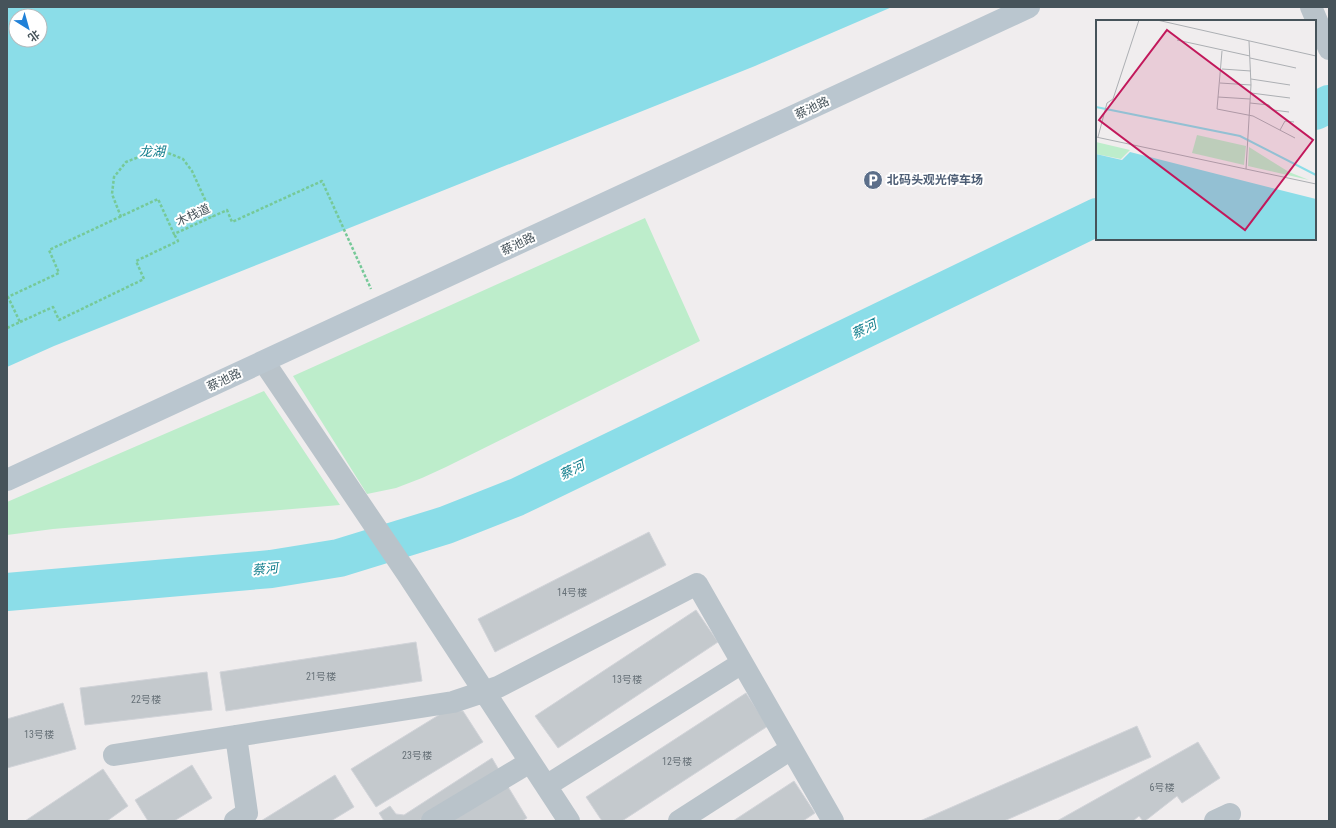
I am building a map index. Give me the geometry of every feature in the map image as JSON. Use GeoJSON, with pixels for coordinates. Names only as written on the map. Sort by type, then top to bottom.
{"type":"FeatureCollection","features":[{"type":"Feature","properties":{"kind":"street","name":"蔡池路"},"geometry":{"type":"LineString","coordinates":[[7,480],[1029,7]]}},
{"type":"Feature","properties":{"kind":"street"},"geometry":{"type":"LineString","coordinates":[[1311,7],[1329,49]]}},
{"type":"Feature","properties":{"kind":"street"},"geometry":{"type":"LineString","coordinates":[[264,362],[408,575],[569,821]]}},
{"type":"Feature","properties":{"kind":"street"},"geometry":{"type":"LineString","coordinates":[[114,754],[452,702],[498,688],[697,584],[833,821]]}},
{"type":"Feature","properties":{"kind":"street"},"geometry":{"type":"LineString","coordinates":[[546,786],[742,663]]}},
{"type":"Feature","properties":{"kind":"street"},"geometry":{"type":"LineString","coordinates":[[235,821],[247,813],[236,736]]}},
{"type":"Feature","properties":{"kind":"street"},"geometry":{"type":"LineString","coordinates":[[679,821],[791,749]]}},
{"type":"Feature","properties":{"kind":"street"},"geometry":{"type":"LineString","coordinates":[[432,821],[530,762]]}},
{"type":"Feature","properties":{"kind":"path"},"geometry":{"type":"LineString","coordinates":[[121,217],[112,194],[114,177],[126,162],[149,153],[168,153],[183,159],[192,171],[213,217]]}},
{"type":"Feature","properties":{"kind":"path","name":"木栈道"},"geometry":{"type":"LineString","coordinates":[[20,322],[8,297],[59,273],[49,250],[158,199],[174,234],[227,210],[232,222],[322,181],[380,308]]}},
{"type":"Feature","properties":{"kind":"path"},"geometry":{"type":"LineString","coordinates":[[7,328],[53,307],[59,320],[144,279],[136,262],[178,241],[174,234]]}},
{"type":"Feature","properties":{"kind":"green space"},"geometry":{"type":"Polygon","coordinates":[[[645,218],[700,341],[446,467],[396,488],[367,494],[293,376],[645,218]]]}},
{"type":"Feature","properties":{"kind":"green space"},"geometry":{"type":"Polygon","coordinates":[[[264,391],[340,505],[53,529],[7,535],[7,502],[264,391]]]}},
{"type":"Feature","properties":{"kind":"water","name":"龙湖"},"geometry":{"type":"Polygon","coordinates":[[[7,7],[892,7],[755,66],[54,346],[7,367],[7,7]]]}},
{"type":"Feature","properties":{"kind":"building"},"geometry":{"type":"Polygon","coordinates":[[[649,532],[666,565],[495,652],[478,619],[649,532]]]}},
{"type":"Feature","properties":{"kind":"building"},"geometry":{"type":"Polygon","coordinates":[[[696,610],[718,642],[558,748],[535,716],[696,610]]]}},
{"type":"Feature","properties":{"kind":"building"},"geometry":{"type":"Polygon","coordinates":[[[416,642],[422,681],[226,711],[220,672],[416,642]]]}},
{"type":"Feature","properties":{"kind":"building"},"geometry":{"type":"Polygon","coordinates":[[[207,672],[212,710],[85,725],[80,688],[207,672]]]}},
{"type":"Feature","properties":{"kind":"building"},"geometry":{"type":"Polygon","coordinates":[[[746,693],[768,726],[622,821],[602,821],[586,797],[746,693]]]}},
{"type":"Feature","properties":{"kind":"building"},"geometry":{"type":"Polygon","coordinates":[[[63,703],[76,749],[7,768],[7,719],[63,703]]]}},
{"type":"Feature","properties":{"kind":"building"},"geometry":{"type":"Polygon","coordinates":[[[447,710],[463,711],[483,742],[376,807],[351,769],[447,710]]]}},
{"type":"Feature","properties":{"kind":"building"},"geometry":{"type":"Polygon","coordinates":[[[1137,726],[1151,757],[1004,821],[920,821],[1137,726]]]}},
{"type":"Feature","properties":{"kind":"building"},"geometry":{"type":"Polygon","coordinates":[[[1198,742],[1220,778],[1182,803],[1177,796],[1145,821],[1143,821],[1139,816],[1133,821],[1057,821],[1198,742]]]}},
{"type":"Feature","properties":{"kind":"building"},"geometry":{"type":"Polygon","coordinates":[[[492,758],[499,770],[419,821],[384,821],[379,813],[390,806],[396,814],[404,815],[492,758]]]}},
{"type":"Feature","properties":{"kind":"building"},"geometry":{"type":"Polygon","coordinates":[[[192,765],[212,798],[174,821],[148,821],[135,800],[192,765]]]}},
{"type":"Feature","properties":{"kind":"building"},"geometry":{"type":"Polygon","coordinates":[[[103,769],[128,806],[107,821],[25,821],[103,769]]]}},
{"type":"Feature","properties":{"kind":"building"},"geometry":{"type":"Polygon","coordinates":[[[335,775],[354,807],[331,821],[261,821],[335,775]]]}},
{"type":"Feature","properties":{"kind":"building"},"geometry":{"type":"Polygon","coordinates":[[[794,781],[815,813],[803,821],[733,821],[794,781]]]}},
{"type":"Feature","properties":{"kind":"building"},"geometry":{"type":"Polygon","coordinates":[[[507,785],[527,818],[522,821],[448,821],[507,785]]]}},
{"type":"Feature","properties":{"kind":"waterway","name":"蔡河"},"geometry":{"type":"LineString","coordinates":[[1316,110],[1329,104]]}},
{"type":"Feature","properties":{"kind":"waterway","name":"蔡河"},"geometry":{"type":"LineString","coordinates":[[7,592],[271,569],[339,558],[446,525],[517,497],[1096,217]]}},
{"type":"Feature","properties":{"kind":"place","name":"北码头观光停车场"},"geometry":{"type":"Point","coordinates":[873,180]}}]}
